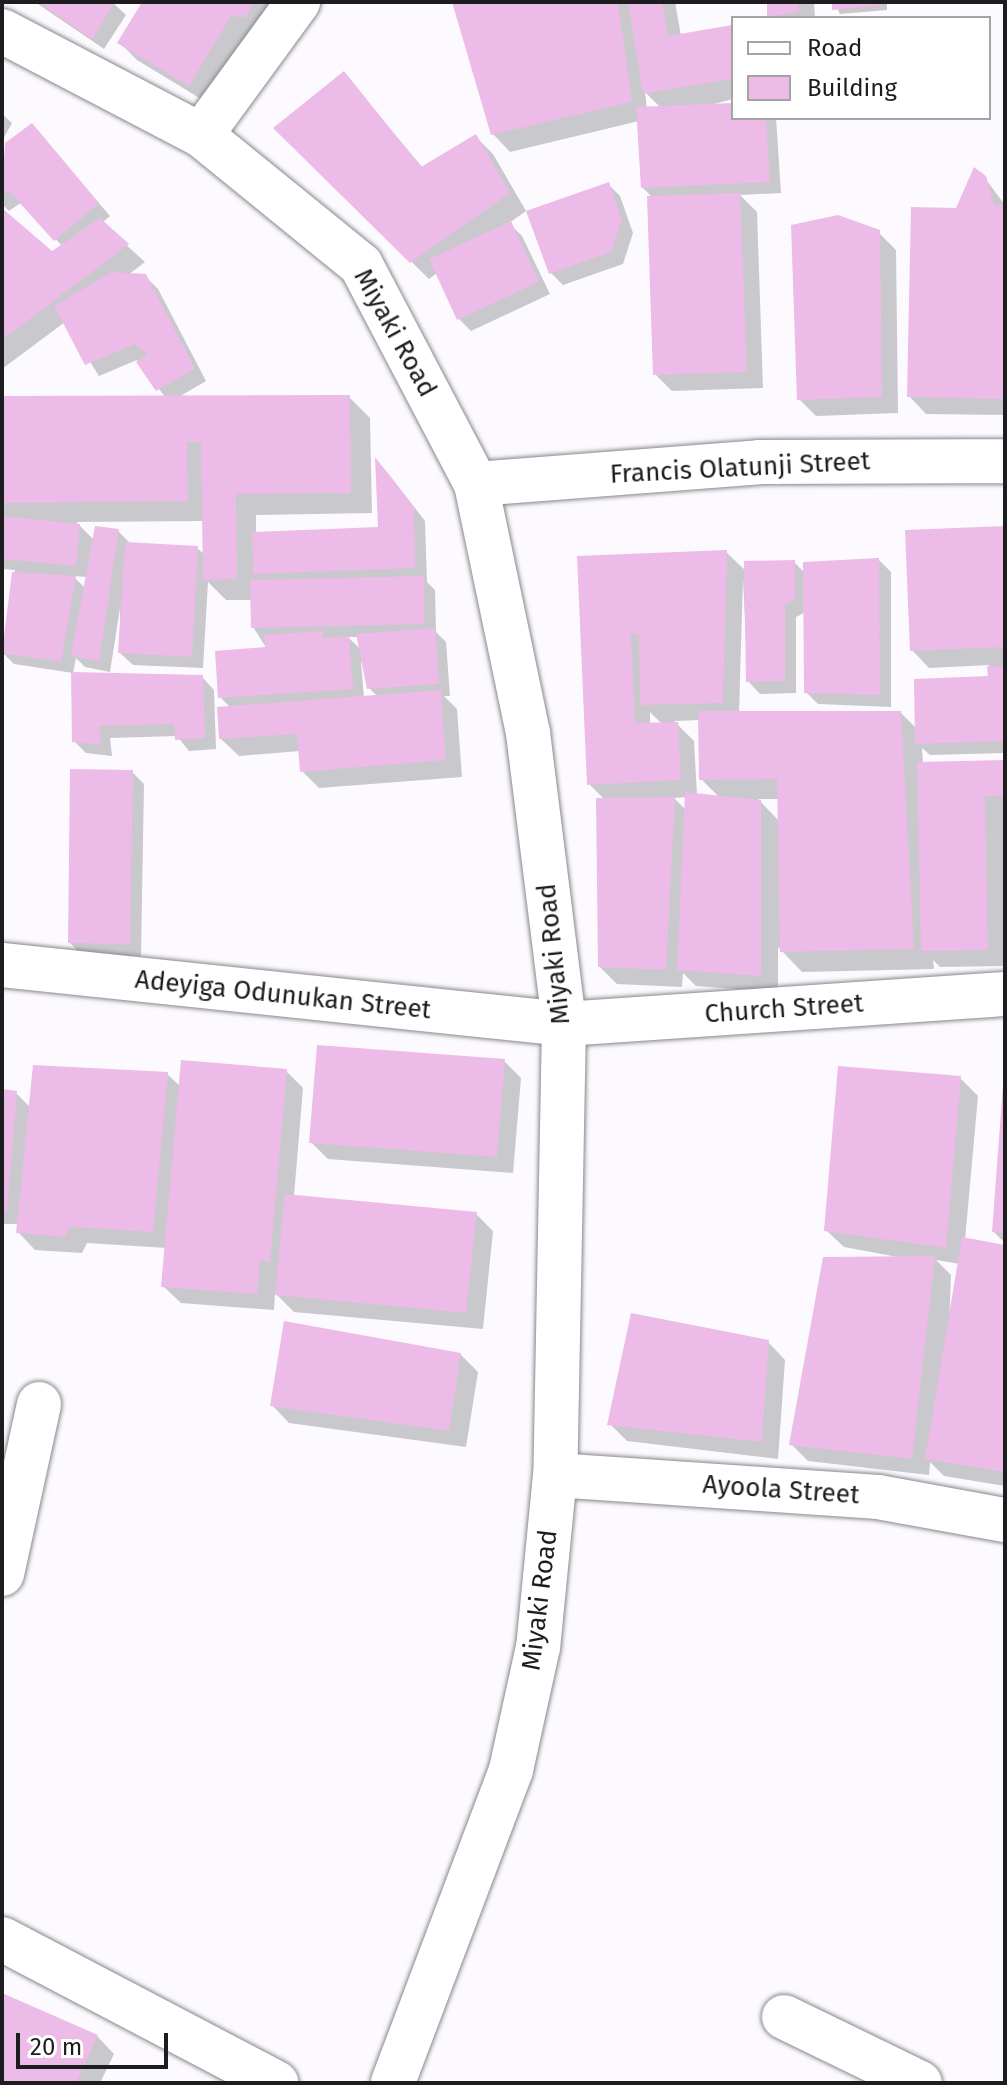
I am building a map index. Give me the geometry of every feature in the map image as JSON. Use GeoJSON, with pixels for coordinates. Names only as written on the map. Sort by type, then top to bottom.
{"type":"FeatureCollection","features":[{"type":"Feature","properties":{"kind":"street"},"geometry":{"type":"LineString","coordinates":[[201,135],[298,2]]}},
{"type":"Feature","properties":{"kind":"street","name":"Miyaki Road"},"geometry":{"type":"LineString","coordinates":[[2,31],[201,135],[361,265],[476,484],[528,733],[564,1024],[555,1475],[538,1647],[511,1770],[393,2083]]}},
{"type":"Feature","properties":{"kind":"street","name":"Francis Olatunji Street"},"geometry":{"type":"LineString","coordinates":[[476,484],[759,462],[1005,461]]}},
{"type":"Feature","properties":{"kind":"street","name":"Adeyiga Odunukan Street"},"geometry":{"type":"LineString","coordinates":[[2,965],[564,1024]]}},
{"type":"Feature","properties":{"kind":"street","name":"Church Street"},"geometry":{"type":"LineString","coordinates":[[564,1024],[1005,994]]}},
{"type":"Feature","properties":{"kind":"street"},"geometry":{"type":"LineString","coordinates":[[2,1574],[39,1404]]}},
{"type":"Feature","properties":{"kind":"street","name":"Ayoola Street"},"geometry":{"type":"LineString","coordinates":[[555,1475],[878,1497],[1005,1520]]}},
{"type":"Feature","properties":{"kind":"street"},"geometry":{"type":"LineString","coordinates":[[2,1939],[276,2083]]}},
{"type":"Feature","properties":{"kind":"street"},"geometry":{"type":"LineString","coordinates":[[784,2017],[920,2083]]}},
{"type":"Feature","properties":{"kind":"building"},"geometry":{"type":"Polygon","coordinates":[[[38,2],[115,2],[92,39],[38,2]]]}},
{"type":"Feature","properties":{"kind":"building"},"geometry":{"type":"Polygon","coordinates":[[[142,2],[254,2],[245,18],[231,16],[189,86],[117,43],[142,2]]]}},
{"type":"Feature","properties":{"kind":"building"},"geometry":{"type":"Polygon","coordinates":[[[452,2],[618,2],[632,102],[491,135],[452,2]]]}},
{"type":"Feature","properties":{"kind":"building"},"geometry":{"type":"Polygon","coordinates":[[[628,2],[662,2],[668,36],[731,25],[731,79],[643,94],[628,2]]]}},
{"type":"Feature","properties":{"kind":"building"},"geometry":{"type":"Polygon","coordinates":[[[767,2],[798,2],[799,12],[767,16],[767,2]]]}},
{"type":"Feature","properties":{"kind":"building"},"geometry":{"type":"Polygon","coordinates":[[[832,2],[882,2],[883,5],[832,10],[832,2]]]}},
{"type":"Feature","properties":{"kind":"building"},"geometry":{"type":"Polygon","coordinates":[[[344,71],[421,167],[476,134],[510,193],[410,263],[273,128],[344,71]]]}},
{"type":"Feature","properties":{"kind":"building"},"geometry":{"type":"Polygon","coordinates":[[[731,103],[731,120],[766,120],[770,182],[641,188],[636,107],[731,103]]]}},
{"type":"Feature","properties":{"kind":"building"},"geometry":{"type":"Polygon","coordinates":[[[32,123],[99,203],[54,241],[9,191],[2,196],[5,143],[32,123]]]}},
{"type":"Feature","properties":{"kind":"building"},"geometry":{"type":"Polygon","coordinates":[[[974,167],[986,176],[994,205],[1005,205],[1005,399],[907,397],[911,207],[956,208],[974,167]]]}},
{"type":"Feature","properties":{"kind":"building"},"geometry":{"type":"Polygon","coordinates":[[[609,182],[622,220],[611,252],[549,274],[526,211],[609,182]]]}},
{"type":"Feature","properties":{"kind":"building"},"geometry":{"type":"Polygon","coordinates":[[[740,193],[747,372],[653,375],[647,196],[740,193]]]}},
{"type":"Feature","properties":{"kind":"building"},"geometry":{"type":"Polygon","coordinates":[[[2,208],[52,251],[100,218],[129,244],[2,340],[2,208]]]}},
{"type":"Feature","properties":{"kind":"building"},"geometry":{"type":"Polygon","coordinates":[[[838,215],[880,230],[882,397],[797,400],[791,225],[838,215]]]}},
{"type":"Feature","properties":{"kind":"building"},"geometry":{"type":"Polygon","coordinates":[[[511,221],[539,282],[457,320],[429,259],[511,221]]]}},
{"type":"Feature","properties":{"kind":"building"},"geometry":{"type":"Polygon","coordinates":[[[112,272],[146,274],[195,369],[156,391],[136,362],[148,355],[135,344],[85,365],[54,306],[112,272]]]}},
{"type":"Feature","properties":{"kind":"building"},"geometry":{"type":"Polygon","coordinates":[[[350,395],[351,493],[236,494],[237,579],[203,580],[201,442],[187,442],[188,501],[2,503],[2,396],[350,395]]]}},
{"type":"Feature","properties":{"kind":"building"},"geometry":{"type":"Polygon","coordinates":[[[375,457],[414,507],[415,568],[253,574],[252,532],[378,527],[375,457]]]}},
{"type":"Feature","properties":{"kind":"building"},"geometry":{"type":"Polygon","coordinates":[[[2,516],[80,524],[76,566],[2,559],[2,516]]]}},
{"type":"Feature","properties":{"kind":"building"},"geometry":{"type":"Polygon","coordinates":[[[95,526],[119,529],[99,661],[71,656],[95,526]]]}},
{"type":"Feature","properties":{"kind":"building"},"geometry":{"type":"Polygon","coordinates":[[[1005,526],[1005,647],[910,651],[905,530],[1005,526]]]}},
{"type":"Feature","properties":{"kind":"building"},"geometry":{"type":"Polygon","coordinates":[[[125,542],[198,546],[192,657],[118,653],[125,542]]]}},
{"type":"Feature","properties":{"kind":"building"},"geometry":{"type":"Polygon","coordinates":[[[727,550],[723,703],[640,705],[639,635],[631,633],[635,723],[678,722],[681,780],[587,785],[577,556],[727,550]]]}},
{"type":"Feature","properties":{"kind":"building"},"geometry":{"type":"Polygon","coordinates":[[[879,558],[880,695],[804,693],[803,562],[879,558]]]}},
{"type":"Feature","properties":{"kind":"building"},"geometry":{"type":"Polygon","coordinates":[[[795,560],[795,599],[785,605],[785,681],[746,682],[744,561],[795,560]]]}},
{"type":"Feature","properties":{"kind":"building"},"geometry":{"type":"Polygon","coordinates":[[[12,572],[76,576],[61,662],[2,653],[12,572]]]}},
{"type":"Feature","properties":{"kind":"building"},"geometry":{"type":"Polygon","coordinates":[[[424,576],[424,624],[251,628],[250,580],[424,576]]]}},
{"type":"Feature","properties":{"kind":"building"},"geometry":{"type":"Polygon","coordinates":[[[435,628],[439,684],[367,689],[356,634],[435,628]]]}},
{"type":"Feature","properties":{"kind":"building"},"geometry":{"type":"Polygon","coordinates":[[[323,631],[323,638],[349,636],[353,689],[218,698],[215,651],[265,647],[264,635],[323,631]]]}},
{"type":"Feature","properties":{"kind":"building"},"geometry":{"type":"Polygon","coordinates":[[[987,666],[1005,666],[1005,741],[915,744],[914,679],[988,676],[987,666]]]}},
{"type":"Feature","properties":{"kind":"building"},"geometry":{"type":"Polygon","coordinates":[[[71,672],[203,675],[205,738],[175,740],[174,724],[99,726],[101,745],[72,742],[71,672]]]}},
{"type":"Feature","properties":{"kind":"building"},"geometry":{"type":"Polygon","coordinates":[[[441,690],[446,760],[300,772],[297,734],[219,739],[217,707],[441,690]]]}},
{"type":"Feature","properties":{"kind":"building"},"geometry":{"type":"Polygon","coordinates":[[[698,711],[901,711],[914,949],[780,952],[777,779],[699,780],[698,711]]]}},
{"type":"Feature","properties":{"kind":"building"},"geometry":{"type":"Polygon","coordinates":[[[1005,760],[1005,796],[985,796],[988,950],[921,951],[917,762],[1005,760]]]}},
{"type":"Feature","properties":{"kind":"building"},"geometry":{"type":"Polygon","coordinates":[[[70,769],[133,770],[130,944],[68,943],[70,769]]]}},
{"type":"Feature","properties":{"kind":"building"},"geometry":{"type":"Polygon","coordinates":[[[685,792],[761,800],[761,976],[677,970],[685,792]]]}},
{"type":"Feature","properties":{"kind":"building"},"geometry":{"type":"Polygon","coordinates":[[[675,797],[666,970],[598,967],[596,798],[675,797]]]}},
{"type":"Feature","properties":{"kind":"building"},"geometry":{"type":"Polygon","coordinates":[[[317,1045],[505,1059],[497,1157],[309,1143],[317,1045]]]}},
{"type":"Feature","properties":{"kind":"building"},"geometry":{"type":"Polygon","coordinates":[[[181,1060],[287,1069],[270,1262],[260,1260],[257,1294],[161,1287],[181,1060]]]}},
{"type":"Feature","properties":{"kind":"building"},"geometry":{"type":"Polygon","coordinates":[[[33,1065],[168,1072],[153,1232],[70,1227],[65,1237],[16,1233],[33,1065]]]}},
{"type":"Feature","properties":{"kind":"building"},"geometry":{"type":"Polygon","coordinates":[[[838,1066],[961,1076],[946,1248],[824,1231],[838,1066]]]}},
{"type":"Feature","properties":{"kind":"building"},"geometry":{"type":"Polygon","coordinates":[[[1005,1085],[1005,1233],[992,1232],[1005,1085]]]}},
{"type":"Feature","properties":{"kind":"building"},"geometry":{"type":"Polygon","coordinates":[[[2,1089],[17,1091],[7,1213],[2,1213],[2,1089]]]}},
{"type":"Feature","properties":{"kind":"building"},"geometry":{"type":"Polygon","coordinates":[[[285,1194],[477,1212],[466,1313],[275,1295],[285,1194]]]}},
{"type":"Feature","properties":{"kind":"building"},"geometry":{"type":"Polygon","coordinates":[[[962,1237],[1005,1245],[1005,1472],[925,1459],[962,1237]]]}},
{"type":"Feature","properties":{"kind":"building"},"geometry":{"type":"Polygon","coordinates":[[[935,1256],[912,1459],[789,1445],[823,1257],[935,1256]]]}},
{"type":"Feature","properties":{"kind":"building"},"geometry":{"type":"Polygon","coordinates":[[[631,1313],[769,1340],[762,1442],[607,1425],[631,1313]]]}},
{"type":"Feature","properties":{"kind":"building"},"geometry":{"type":"Polygon","coordinates":[[[284,1321],[461,1353],[449,1431],[270,1406],[284,1321]]]}},
{"type":"Feature","properties":{"kind":"building"},"geometry":{"type":"Polygon","coordinates":[[[2,1993],[98,2035],[76,2083],[2,2083],[2,1993]]]}}]}
